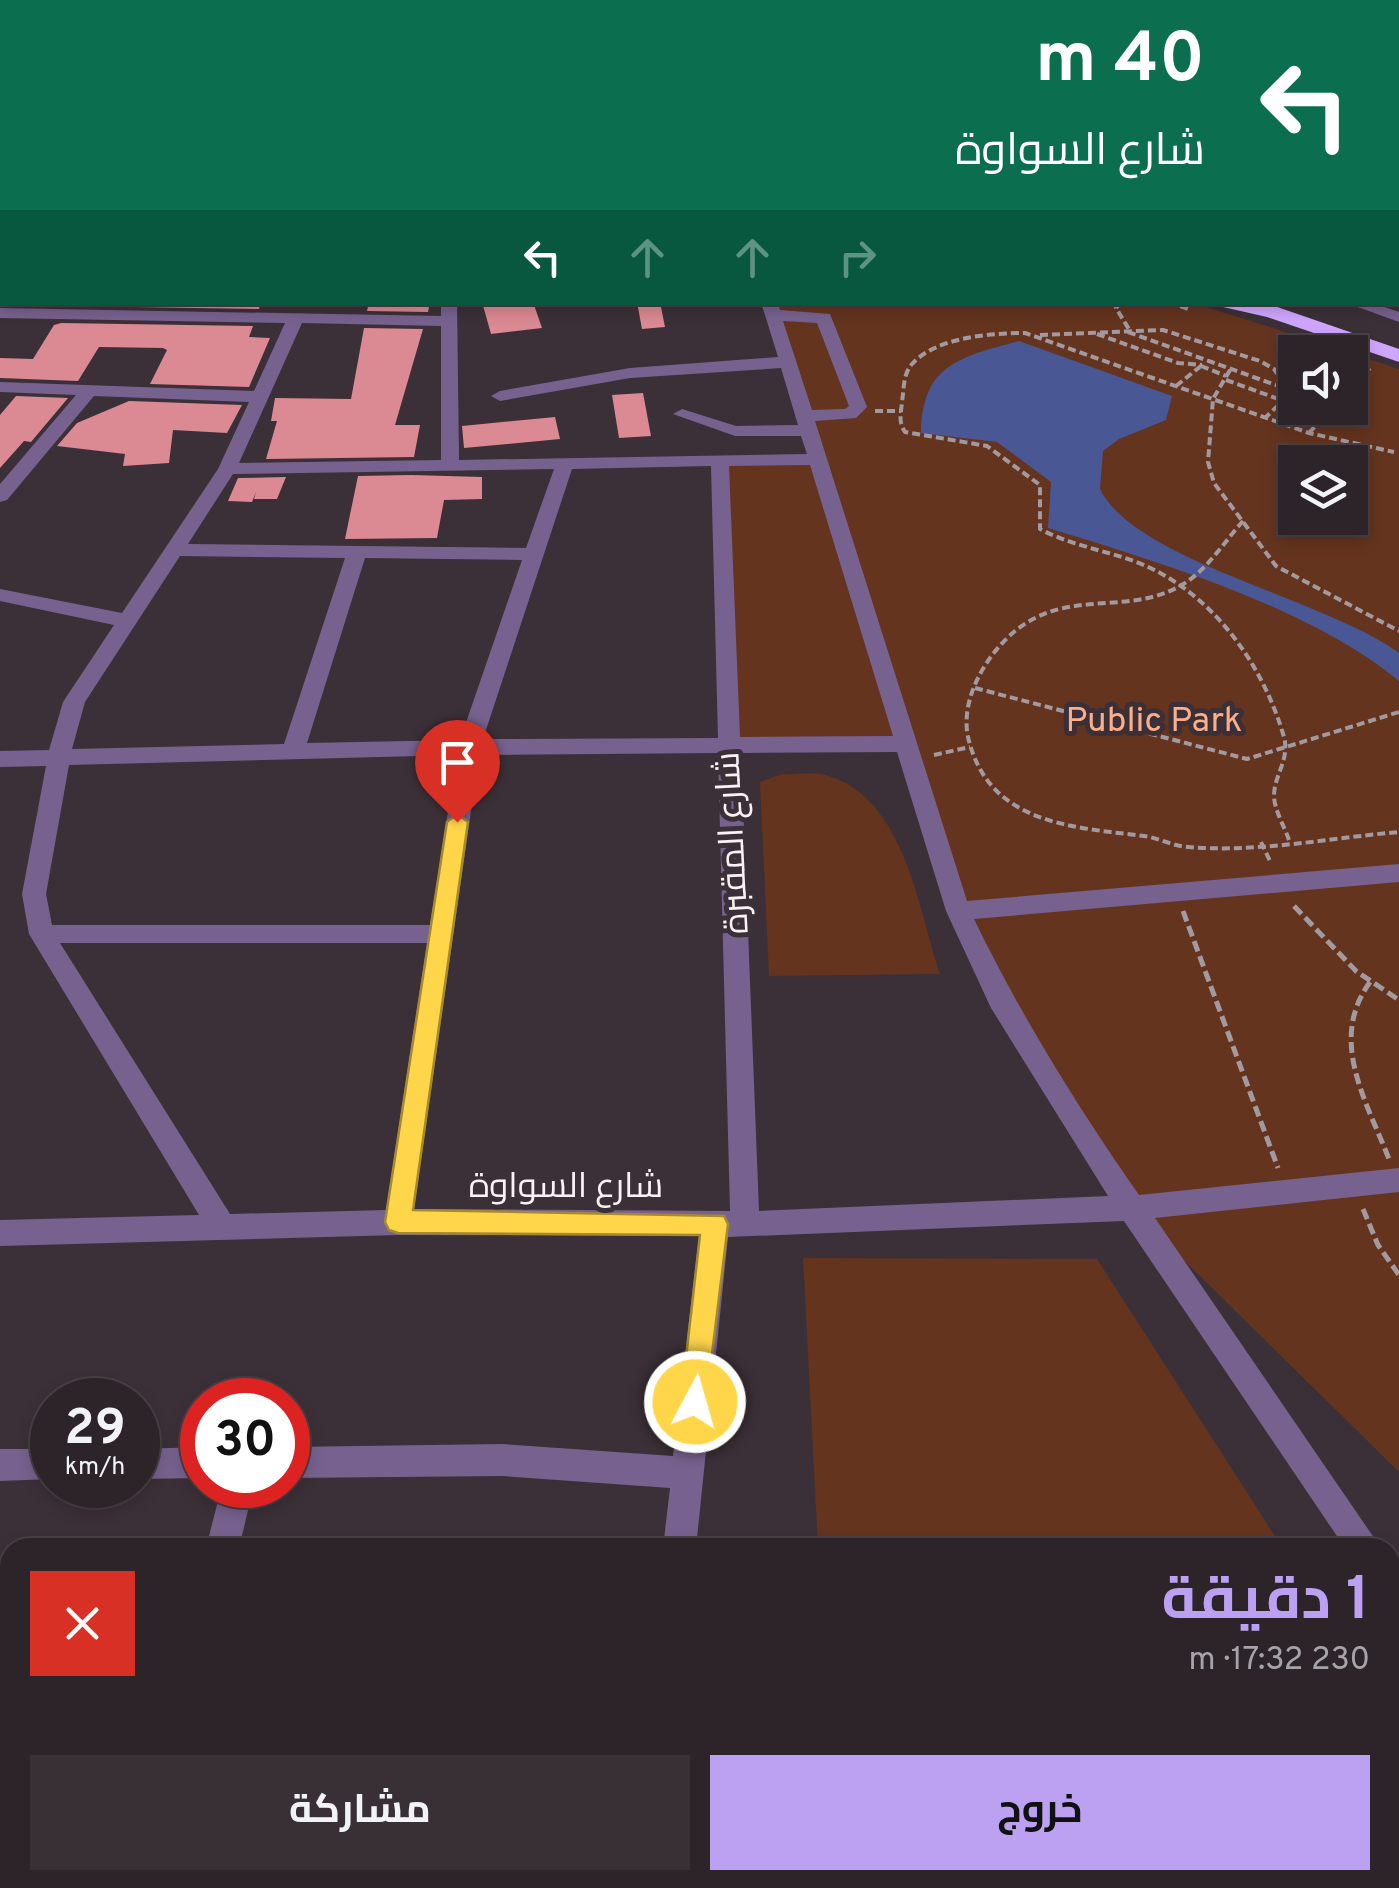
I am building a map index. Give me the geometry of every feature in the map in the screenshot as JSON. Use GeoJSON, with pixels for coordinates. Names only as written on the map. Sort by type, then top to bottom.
{"type":"FeatureCollection","features":[{"type":"Feature","properties":{"kind":"highway"},"geometry":{"type":"LineString","coordinates":[[1243,305],[1286,309],[1399,356]]}},
{"type":"Feature","properties":{"kind":"highway"},"geometry":{"type":"LineString","coordinates":[[1261,305],[1399,337]]}},
{"type":"Feature","properties":{"kind":"street"},"geometry":{"type":"LineString","coordinates":[[1361,305],[1399,317]]}},
{"type":"Feature","properties":{"kind":"street"},"geometry":{"type":"LineString","coordinates":[[682,414],[736,431],[807,423],[850,414],[858,407],[824,318],[771,309],[788,362],[807,423],[818,459],[906,752],[958,911],[1004,1008],[1076,1128],[1358,1538]]}},
{"type":"Feature","properties":{"kind":"street"},"geometry":{"type":"LineString","coordinates":[[0,313],[296,318],[448,312],[450,465]]}},
{"type":"Feature","properties":{"kind":"street"},"geometry":{"type":"LineString","coordinates":[[222,1226],[41,934],[34,894],[59,757],[74,702],[227,469],[296,318]]}},
{"type":"Feature","properties":{"kind":"street"},"geometry":{"type":"LineString","coordinates":[[500,396],[630,373],[788,362]]}},
{"type":"Feature","properties":{"kind":"street"},"geometry":{"type":"LineString","coordinates":[[0,387],[262,397]]}},
{"type":"Feature","properties":{"kind":"street"},"geometry":{"type":"LineString","coordinates":[[0,496],[90,391]]}},
{"type":"Feature","properties":{"kind":"street"},"geometry":{"type":"LineString","coordinates":[[227,469],[818,459]]}},
{"type":"Feature","properties":{"kind":"street","name":"شارع المقبرة"},"geometry":{"type":"LineString","coordinates":[[680,1538],[730,1224],[727,748],[720,460]]}},
{"type":"Feature","properties":{"kind":"street"},"geometry":{"type":"LineString","coordinates":[[398,1222],[469,747],[565,463]]}},
{"type":"Feature","properties":{"kind":"street"},"geometry":{"type":"LineString","coordinates":[[177,550],[534,554]]}},
{"type":"Feature","properties":{"kind":"street"},"geometry":{"type":"LineString","coordinates":[[294,752],[357,552]]}},
{"type":"Feature","properties":{"kind":"street"},"geometry":{"type":"LineString","coordinates":[[0,595],[129,621]]}},
{"type":"Feature","properties":{"kind":"street"},"geometry":{"type":"LineString","coordinates":[[0,759],[469,747],[906,752]]}},
{"type":"Feature","properties":{"kind":"street"},"geometry":{"type":"LineString","coordinates":[[958,911],[1399,873]]}},
{"type":"Feature","properties":{"kind":"street"},"geometry":{"type":"LineString","coordinates":[[41,934],[440,934]]}},
{"type":"Feature","properties":{"kind":"street","name":"شارع السواوة"},"geometry":{"type":"LineString","coordinates":[[0,1234],[398,1222],[730,1224],[1132,1208],[1398,1180]]}},
{"type":"Feature","properties":{"kind":"street"},"geometry":{"type":"LineString","coordinates":[[310,1462],[502,1460],[688,1473]]}},
{"type":"Feature","properties":{"kind":"street"},"geometry":{"type":"LineString","coordinates":[[0,1465],[30,1464]]}},
{"type":"Feature","properties":{"kind":"street"},"geometry":{"type":"LineString","coordinates":[[225,1538],[232,1508]]}},
{"type":"Feature","properties":{"kind":"path"},"geometry":{"type":"LineString","coordinates":[[1118,305],[1128,331],[1217,361],[1228,375],[1278,398]]}},
{"type":"Feature","properties":{"kind":"path"},"geometry":{"type":"LineString","coordinates":[[1278,373],[1172,331],[990,334],[921,356],[905,377],[902,429],[916,437],[996,450],[1040,485],[1038,523],[1044,532],[1185,582],[1209,605],[1235,635],[1287,750],[1274,796],[1288,840]]}},
{"type":"Feature","properties":{"kind":"path"},"geometry":{"type":"LineString","coordinates":[[1094,333],[1178,364],[1202,366],[1278,387]]}},
{"type":"Feature","properties":{"kind":"path"},"geometry":{"type":"LineString","coordinates":[[1036,336],[1309,432],[1394,452]]}},
{"type":"Feature","properties":{"kind":"path"},"geometry":{"type":"LineString","coordinates":[[1217,361],[1230,351]]}},
{"type":"Feature","properties":{"kind":"path"},"geometry":{"type":"LineString","coordinates":[[1176,386],[1210,359]]}},
{"type":"Feature","properties":{"kind":"path"},"geometry":{"type":"LineString","coordinates":[[1228,375],[1213,399],[1209,470],[1243,521],[1276,566],[1399,631]]}},
{"type":"Feature","properties":{"kind":"path"},"geometry":{"type":"LineString","coordinates":[[1266,417],[1278,406]]}},
{"type":"Feature","properties":{"kind":"path"},"geometry":{"type":"LineString","coordinates":[[1309,432],[1316,425]]}},
{"type":"Feature","properties":{"kind":"path"},"geometry":{"type":"LineString","coordinates":[[1243,521],[1185,582],[1156,596],[1086,599],[1042,614],[999,645],[975,688],[968,713],[970,747],[1000,795],[1044,824],[1099,836],[1151,837],[1182,846],[1399,832]]}},
{"type":"Feature","properties":{"kind":"path"},"geometry":{"type":"LineString","coordinates":[[975,688],[1235,758],[1257,758],[1287,750],[1353,724],[1399,712]]}},
{"type":"Feature","properties":{"kind":"path"},"geometry":{"type":"LineString","coordinates":[[906,752],[970,747]]}},
{"type":"Feature","properties":{"kind":"path"},"geometry":{"type":"LineString","coordinates":[[1261,842],[1314,931],[1370,982],[1399,1000]]}},
{"type":"Feature","properties":{"kind":"path"},"geometry":{"type":"LineString","coordinates":[[1176,893],[1286,1190]]}},
{"type":"Feature","properties":{"kind":"path"},"geometry":{"type":"LineString","coordinates":[[1370,982],[1350,1008],[1346,1033],[1398,1180]]}},
{"type":"Feature","properties":{"kind":"path"},"geometry":{"type":"LineString","coordinates":[[1351,1184],[1378,1245],[1399,1275]]}},
{"type":"Feature","properties":{"kind":"green space","name":"Public Park"},"geometry":{"type":"Polygon","coordinates":[[[770,305],[1199,305],[1295,335],[1278,335],[1278,425],[1368,425],[1368,359],[1399,369],[1399,1472],[1131,1208],[1004,1008],[903,744],[727,748],[720,460],[818,459],[770,305]]]}},
{"type":"Feature","properties":{"kind":"green space"},"geometry":{"type":"Polygon","coordinates":[[[782,774],[829,776],[855,789],[875,808],[905,859],[940,974],[769,976],[760,782],[782,774]]]}},
{"type":"Feature","properties":{"kind":"green space"},"geometry":{"type":"Polygon","coordinates":[[[803,1258],[1097,1259],[1276,1538],[818,1538],[803,1258]]]}},
{"type":"Feature","properties":{"kind":"water"},"geometry":{"type":"Polygon","coordinates":[[[1019,341],[1172,396],[1166,420],[1119,439],[1103,451],[1100,489],[1120,515],[1191,558],[1367,633],[1399,653],[1399,681],[1363,655],[1278,609],[1184,572],[1048,528],[1051,482],[997,442],[921,433],[923,410],[937,378],[963,359],[1019,341]]]}},
{"type":"Feature","properties":{"kind":"building"},"geometry":{"type":"Polygon","coordinates":[[[74,305],[260,305],[259,309],[74,305]]]}},
{"type":"Feature","properties":{"kind":"building"},"geometry":{"type":"Polygon","coordinates":[[[368,305],[429,305],[428,312],[367,311],[368,305]]]}},
{"type":"Feature","properties":{"kind":"building"},"geometry":{"type":"Polygon","coordinates":[[[483,305],[534,305],[542,328],[491,334],[483,305]]]}},
{"type":"Feature","properties":{"kind":"building"},"geometry":{"type":"Polygon","coordinates":[[[638,305],[661,305],[665,327],[642,329],[638,305]]]}},
{"type":"Feature","properties":{"kind":"building"},"geometry":{"type":"Polygon","coordinates":[[[54,325],[253,326],[249,337],[270,338],[249,387],[150,384],[167,350],[163,348],[99,347],[78,381],[0,378],[0,358],[33,359],[54,325]]]}},
{"type":"Feature","properties":{"kind":"building"},"geometry":{"type":"Polygon","coordinates":[[[364,328],[423,329],[395,425],[420,425],[414,457],[266,459],[277,421],[271,421],[275,398],[351,399],[364,328]]]}},
{"type":"Feature","properties":{"kind":"building"},"geometry":{"type":"Polygon","coordinates":[[[643,393],[651,436],[619,438],[612,395],[643,393]]]}},
{"type":"Feature","properties":{"kind":"building"},"geometry":{"type":"Polygon","coordinates":[[[16,396],[68,398],[31,442],[24,441],[0,468],[0,415],[16,396]]]}},
{"type":"Feature","properties":{"kind":"building"},"geometry":{"type":"Polygon","coordinates":[[[129,401],[242,405],[227,433],[173,430],[169,463],[123,466],[125,454],[57,446],[77,423],[129,401]]]}},
{"type":"Feature","properties":{"kind":"building"},"geometry":{"type":"Polygon","coordinates":[[[555,417],[560,439],[464,448],[462,426],[555,417]]]}},
{"type":"Feature","properties":{"kind":"building"},"geometry":{"type":"Polygon","coordinates":[[[358,476],[482,477],[482,499],[444,500],[437,538],[345,539],[358,476]]]}},
{"type":"Feature","properties":{"kind":"building"},"geometry":{"type":"Polygon","coordinates":[[[286,477],[277,499],[254,499],[256,492],[252,502],[228,501],[238,478],[286,477]]]}},
{"type":"Feature","properties":{"kind":"route"},"geometry":{"type":"LineString","coordinates":[[457,822],[398,1222],[715,1224],[695,1402]]}}]}
